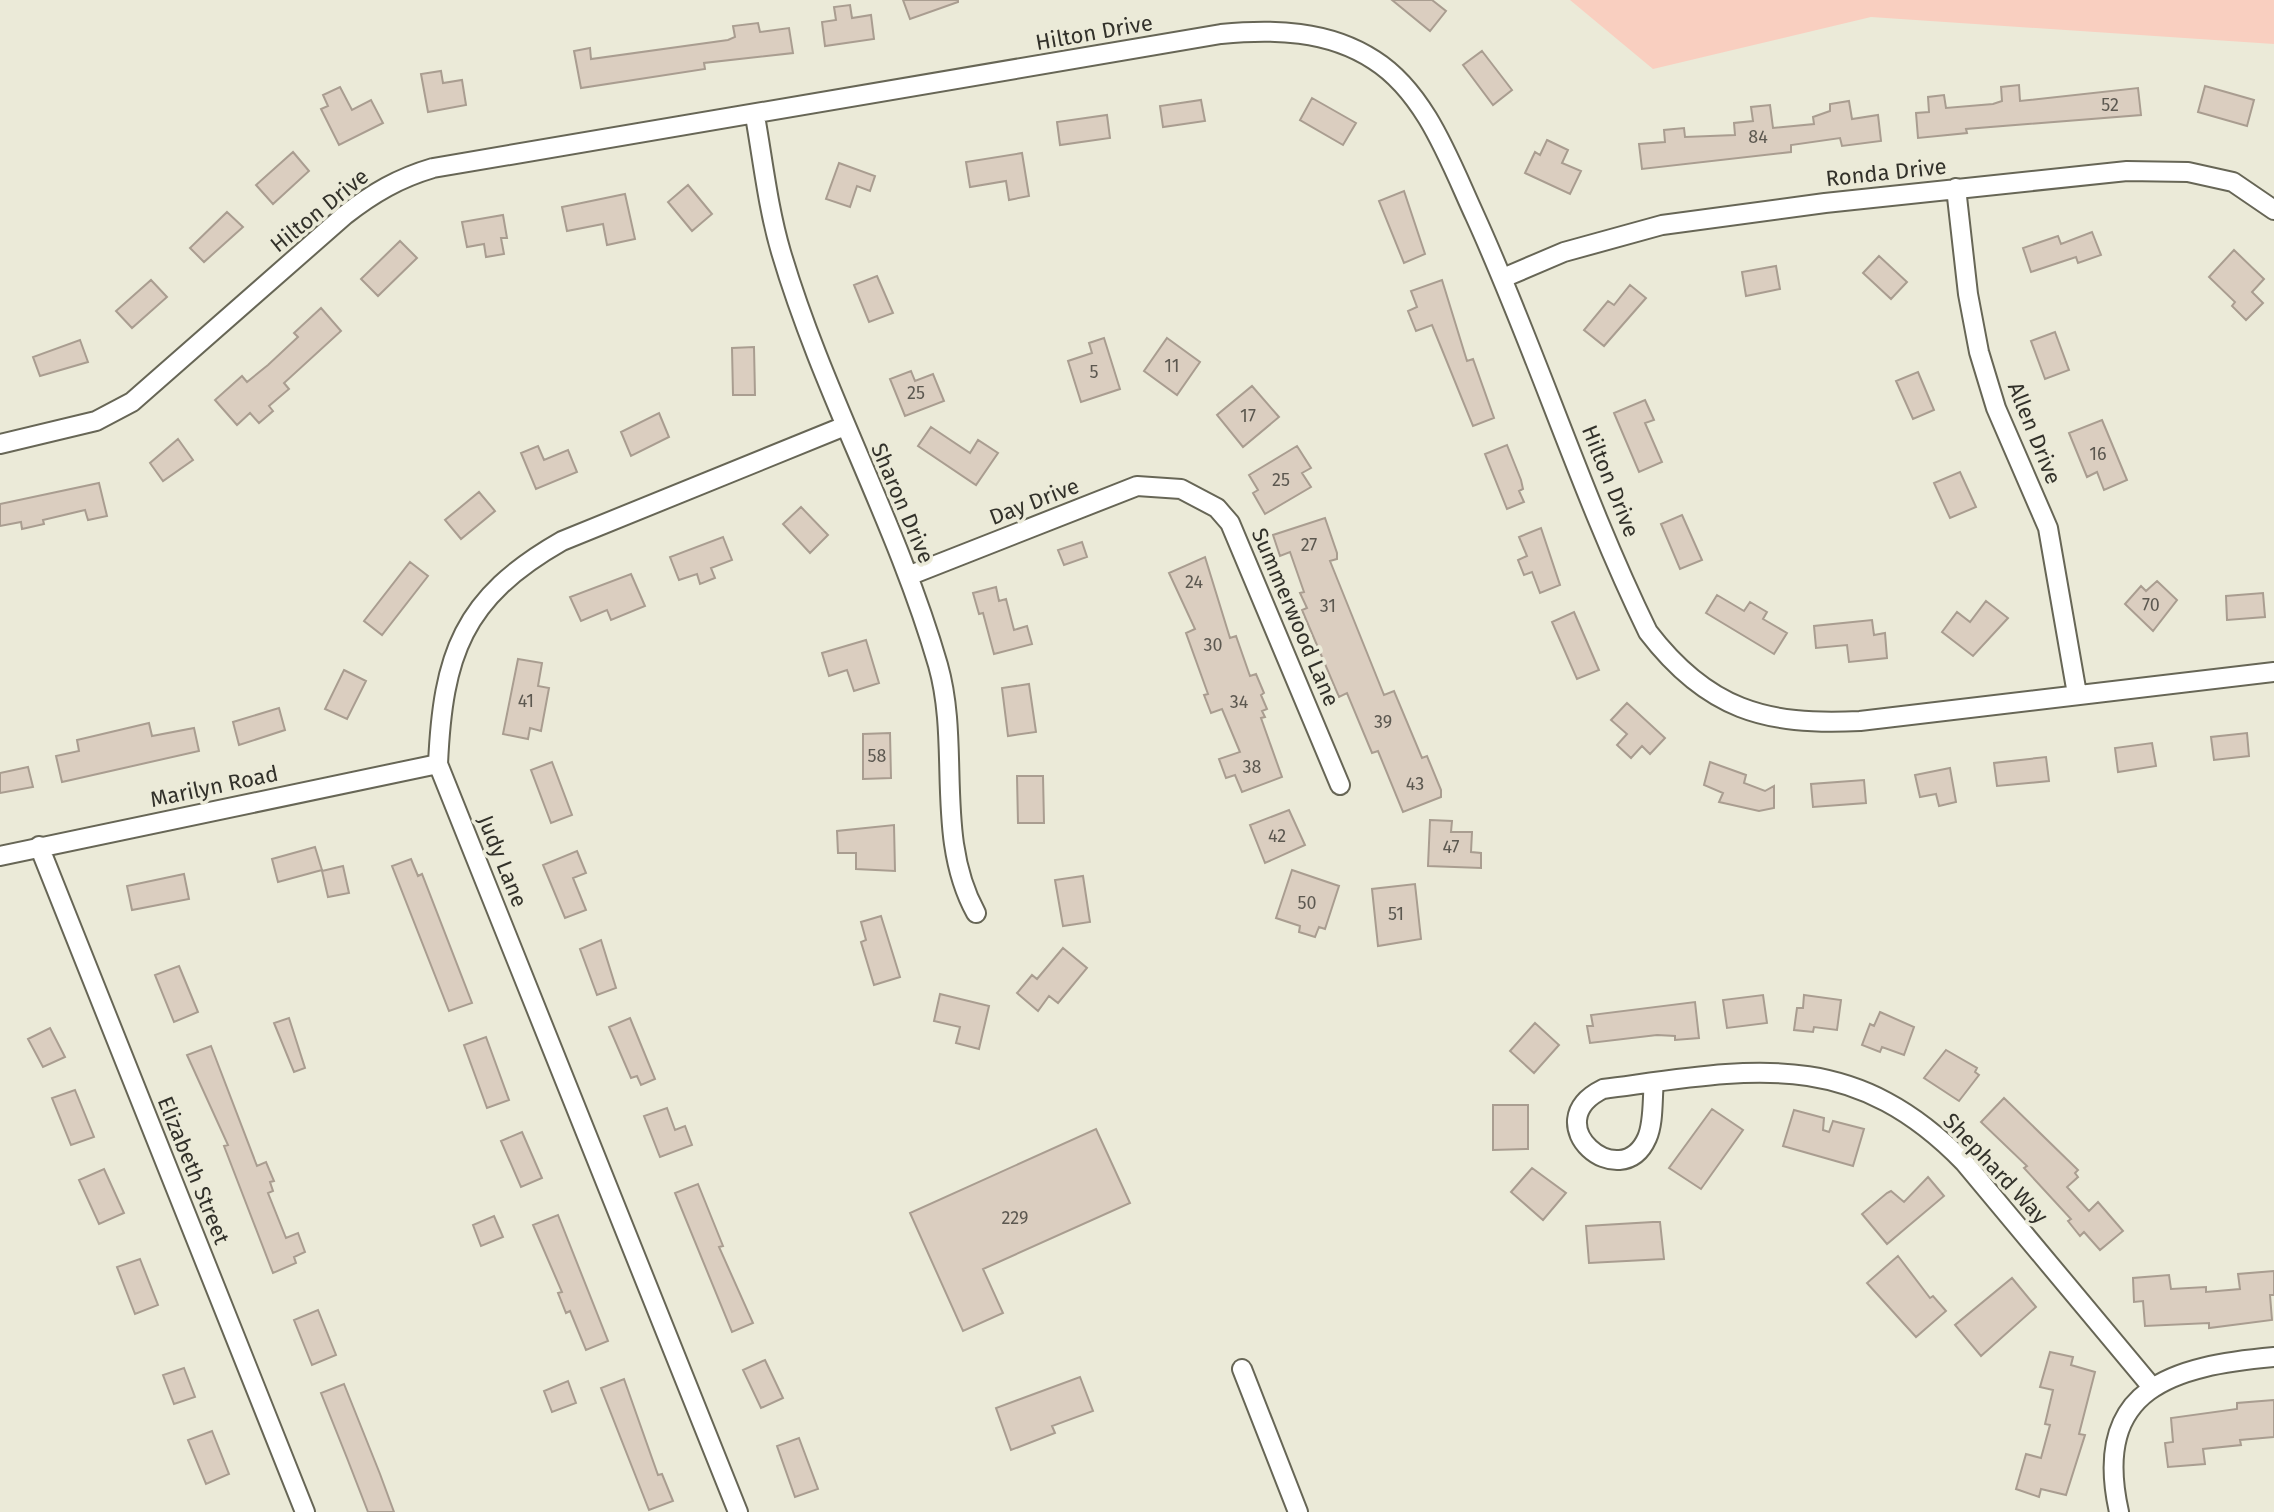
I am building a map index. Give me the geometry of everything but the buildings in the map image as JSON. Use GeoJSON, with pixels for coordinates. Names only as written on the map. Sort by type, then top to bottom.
{"type":"FeatureCollection","features":[{"type":"Feature","properties":{"kind":"street","name":"Hilton Drive"},"geometry":{"type":"LineString","coordinates":[[0,444],[96,421],[132,402],[345,215],[373,193],[402,177],[448,165],[755,116],[1221,34],[1262,30],[1325,39],[1375,60],[1400,81],[1424,113],[1503,278],[1648,632],[1683,674],[1710,693],[1744,711],[1810,724],[1860,721],[2274,672]]}},
{"type":"Feature","properties":{"kind":"street","name":"Sharon Drive"},"geometry":{"type":"LineString","coordinates":[[755,116],[780,250],[845,426],[908,576],[939,666],[945,701],[955,860],[963,891],[976,913]]}},
{"type":"Feature","properties":{"kind":"street","name":"Ronda Drive"},"geometry":{"type":"LineString","coordinates":[[1503,278],[1564,252],[1662,225],[1956,188],[2127,171],[2188,172],[2233,182],[2274,210]]}},
{"type":"Feature","properties":{"kind":"street","name":"Allen Drive"},"geometry":{"type":"LineString","coordinates":[[1956,188],[1968,294],[1979,352],[1996,408],[2048,528],[2077,694]]}},
{"type":"Feature","properties":{"kind":"street","name":"Judy Lane"},"geometry":{"type":"LineString","coordinates":[[738,1512],[438,764],[446,677],[457,642],[505,579],[528,560],[562,541],[845,426]]}},
{"type":"Feature","properties":{"kind":"street","name":"Day Drive"},"geometry":{"type":"LineString","coordinates":[[908,576],[1137,486],[1163,485],[1181,489]]}},
{"type":"Feature","properties":{"kind":"street","name":"Summerwood Lane"},"geometry":{"type":"LineString","coordinates":[[1181,489],[1217,508],[1230,523],[1340,785]]}},
{"type":"Feature","properties":{"kind":"street","name":"Marilyn Road"},"geometry":{"type":"LineString","coordinates":[[0,856],[438,764]]}},
{"type":"Feature","properties":{"kind":"street","name":"Elizabeth Street"},"geometry":{"type":"LineString","coordinates":[[39,846],[305,1512]]}},
{"type":"Feature","properties":{"kind":"street","name":"Shephard Way"},"geometry":{"type":"LineString","coordinates":[[1654,1082],[1650,1128],[1639,1150],[1618,1160],[1606,1159],[1585,1147],[1579,1136],[1579,1113],[1592,1094],[1603,1089],[1654,1082],[1728,1073],[1796,1072],[1855,1087],[1896,1106],[1936,1134],[1964,1162],[2151,1386]]}},
{"type":"Feature","properties":{"kind":"street"},"geometry":{"type":"LineString","coordinates":[[2119,1512],[2114,1480],[2118,1443],[2133,1408],[2151,1386],[2204,1365],[2274,1357]]}},
{"type":"Feature","properties":{"kind":"street"},"geometry":{"type":"LineString","coordinates":[[1242,1369],[1298,1512]]}},
{"type":"Feature","properties":{"kind":"shaded area"},"geometry":{"type":"Polygon","coordinates":[[[1570,0],[2274,0],[2274,44],[1871,17],[1653,69],[1570,0]]]}}]}
